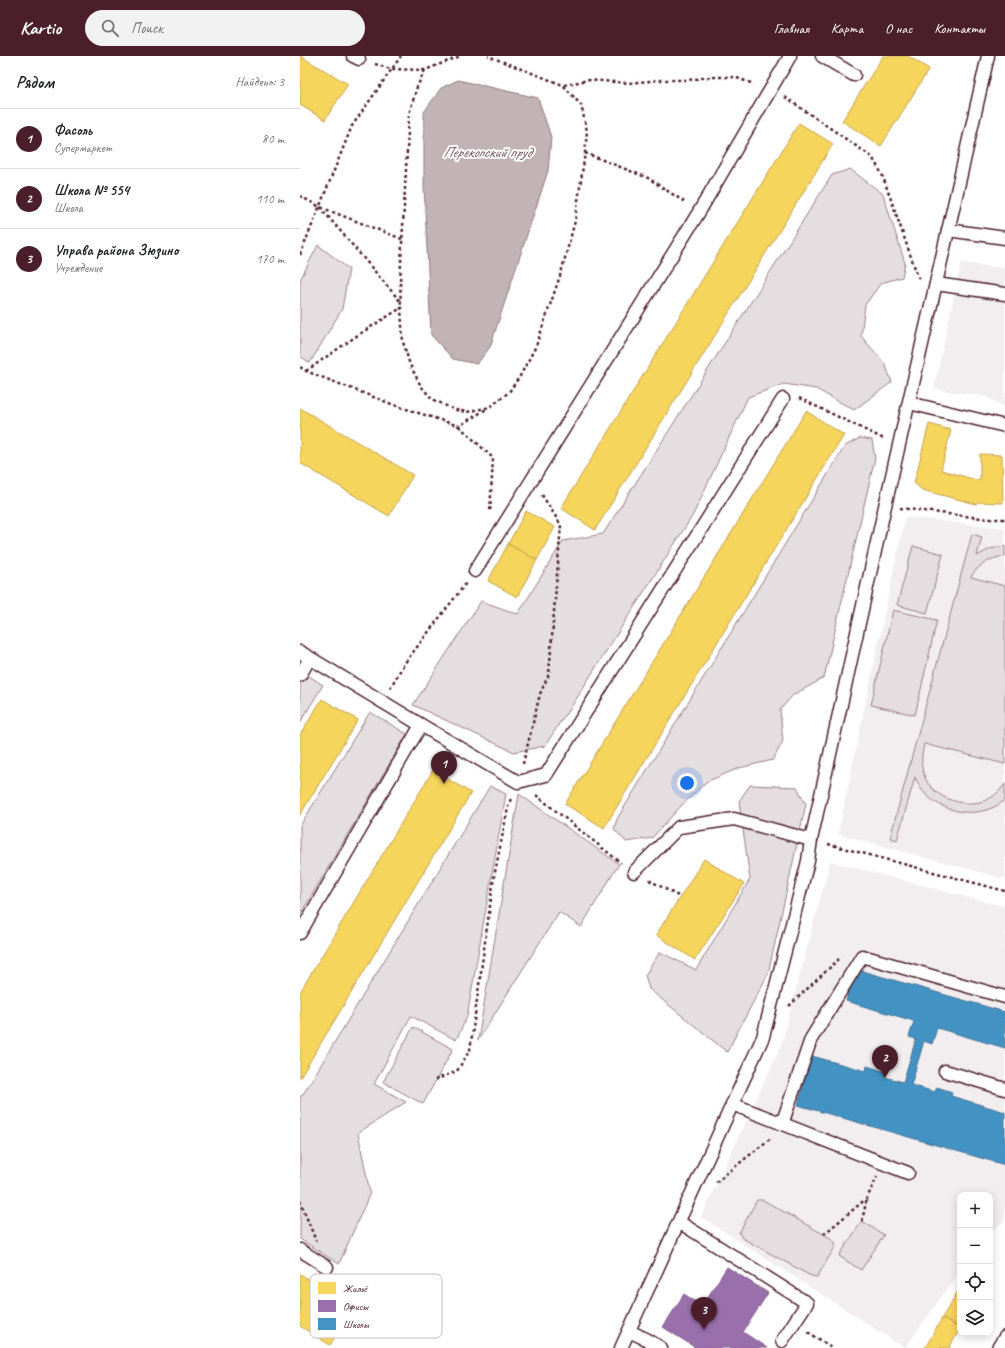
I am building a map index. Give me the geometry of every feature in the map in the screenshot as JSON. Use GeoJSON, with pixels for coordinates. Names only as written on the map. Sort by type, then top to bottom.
{"type":"FeatureCollection","features":[{"type":"Feature","properties":{"kind":"lane"},"geometry":{"type":"LineString","coordinates":[[476,571],[699,212],[790,56]]}},
{"type":"Feature","properties":{"kind":"lane"},"geometry":{"type":"LineString","coordinates":[[822,56],[854,75]]}},
{"type":"Feature","properties":{"kind":"lane"},"geometry":{"type":"LineString","coordinates":[[622,1348],[763,1037],[808,861],[811,840],[898,446],[988,56]]}},
{"type":"Feature","properties":{"kind":"lane"},"geometry":{"type":"LineString","coordinates":[[948,230],[1005,238]]}},
{"type":"Feature","properties":{"kind":"lane"},"geometry":{"type":"LineString","coordinates":[[936,284],[1005,294]]}},
{"type":"Feature","properties":{"kind":"lane"},"geometry":{"type":"LineString","coordinates":[[300,675],[305,655],[518,782],[546,775],[783,399]]}},
{"type":"Feature","properties":{"kind":"lane"},"geometry":{"type":"LineString","coordinates":[[909,403],[1005,426]]}},
{"type":"Feature","properties":{"kind":"lane"},"geometry":{"type":"LineString","coordinates":[[300,933],[421,725]]}},
{"type":"Feature","properties":{"kind":"lane"},"geometry":{"type":"LineString","coordinates":[[634,872],[679,827],[734,819],[811,840]]}},
{"type":"Feature","properties":{"kind":"lane"},"geometry":{"type":"LineString","coordinates":[[782,1124],[811,1039],[862,956],[1005,997]]}},
{"type":"Feature","properties":{"kind":"lane"},"geometry":{"type":"LineString","coordinates":[[945,1071],[1005,1089]]}},
{"type":"Feature","properties":{"kind":"lane"},"geometry":{"type":"LineString","coordinates":[[732,1104],[908,1173]]}},
{"type":"Feature","properties":{"kind":"lane"},"geometry":{"type":"LineString","coordinates":[[679,1222],[807,1303],[782,1341]]}},
{"type":"Feature","properties":{"kind":"lane"},"geometry":{"type":"LineString","coordinates":[[300,1250],[327,1267]]}},
{"type":"Feature","properties":{"kind":"lane"},"geometry":{"type":"LineString","coordinates":[[630,1330],[660,1348]]}},
{"type":"Feature","properties":{"kind":"lane"},"geometry":{"type":"LineString","coordinates":[[998,1348],[1005,1337]]}},
{"type":"Feature","properties":{"kind":"path"},"geometry":{"type":"LineString","coordinates":[[300,255],[352,126],[402,56]]}},
{"type":"Feature","properties":{"kind":"path"},"geometry":{"type":"LineString","coordinates":[[356,58],[392,69],[425,70],[461,56]]}},
{"type":"Feature","properties":{"kind":"path"},"geometry":{"type":"LineString","coordinates":[[459,426],[490,407],[509,392],[520,376],[536,346],[561,273],[575,221],[587,131],[581,105],[563,85],[488,56]]}},
{"type":"Feature","properties":{"kind":"path"},"geometry":{"type":"LineString","coordinates":[[425,70],[417,87],[409,114],[400,301],[403,342],[410,365],[420,386],[432,400],[455,410],[467,412],[490,407]]}},
{"type":"Feature","properties":{"kind":"path"},"geometry":{"type":"LineString","coordinates":[[563,85],[588,80],[628,83],[663,80],[688,80],[710,77],[734,77],[780,94],[872,157],[882,174],[918,278],[936,284]]}},
{"type":"Feature","properties":{"kind":"path"},"geometry":{"type":"LineString","coordinates":[[585,153],[648,178],[699,212]]}},
{"type":"Feature","properties":{"kind":"path"},"geometry":{"type":"LineString","coordinates":[[300,196],[320,207],[402,239]]}},
{"type":"Feature","properties":{"kind":"path"},"geometry":{"type":"LineString","coordinates":[[320,207],[400,301]]}},
{"type":"Feature","properties":{"kind":"path"},"geometry":{"type":"LineString","coordinates":[[306,371],[358,335],[401,308]]}},
{"type":"Feature","properties":{"kind":"path"},"geometry":{"type":"LineString","coordinates":[[300,367],[306,371],[401,407],[459,426],[493,458],[490,517]]}},
{"type":"Feature","properties":{"kind":"path"},"geometry":{"type":"LineString","coordinates":[[783,399],[792,395],[898,446]]}},
{"type":"Feature","properties":{"kind":"path"},"geometry":{"type":"LineString","coordinates":[[435,1080],[458,1071],[470,1050],[494,877],[509,803],[518,782],[540,694],[549,674],[561,525],[532,479]]}},
{"type":"Feature","properties":{"kind":"path"},"geometry":{"type":"LineString","coordinates":[[885,506],[989,519],[1005,519]]}},
{"type":"Feature","properties":{"kind":"path"},"geometry":{"type":"LineString","coordinates":[[382,702],[404,664],[476,571]]}},
{"type":"Feature","properties":{"kind":"path"},"geometry":{"type":"LineString","coordinates":[[518,782],[634,872],[680,897]]}},
{"type":"Feature","properties":{"kind":"path"},"geometry":{"type":"LineString","coordinates":[[811,840],[1005,891]]}},
{"type":"Feature","properties":{"kind":"path"},"geometry":{"type":"LineString","coordinates":[[787,1008],[847,952],[862,956]]}},
{"type":"Feature","properties":{"kind":"path"},"geometry":{"type":"LineString","coordinates":[[714,1183],[780,1131],[782,1124]]}},
{"type":"Feature","properties":{"kind":"path"},"geometry":{"type":"LineString","coordinates":[[862,1221],[867,1198],[883,1163]]}},
{"type":"Feature","properties":{"kind":"path"},"geometry":{"type":"LineString","coordinates":[[824,1234],[867,1198]]}},
{"type":"Feature","properties":{"kind":"path"},"geometry":{"type":"LineString","coordinates":[[300,1201],[327,1267]]}},
{"type":"Feature","properties":{"kind":"path"},"geometry":{"type":"LineString","coordinates":[[794,1323],[833,1348]]}},
{"type":"Feature","properties":{"kind":"shaded area"},"geometry":{"type":"Polygon","coordinates":[[[850,169],[883,194],[905,263],[902,277],[881,283],[865,305],[861,336],[885,364],[892,382],[854,410],[816,389],[784,384],[748,397],[693,515],[567,714],[566,713],[545,746],[514,752],[413,705],[481,601],[518,614],[563,541],[603,534],[832,175],[850,169]]]}},
{"type":"Feature","properties":{"kind":"shaded area"},"geometry":{"type":"Polygon","coordinates":[[[318,245],[349,269],[342,309],[310,363],[300,356],[300,280],[318,245]]]}},
{"type":"Feature","properties":{"kind":"shaded area"},"geometry":{"type":"Polygon","coordinates":[[[961,263],[1005,268],[1005,407],[984,396],[934,389],[961,263]]]}},
{"type":"Feature","properties":{"kind":"shaded area"},"geometry":{"type":"Polygon","coordinates":[[[860,438],[872,440],[875,458],[824,678],[793,695],[780,710],[783,741],[773,760],[739,768],[706,782],[681,806],[652,838],[626,842],[614,829],[617,819],[845,446],[860,438]]]}},
{"type":"Feature","properties":{"kind":"shaded area"},"geometry":{"type":"Polygon","coordinates":[[[905,517],[1005,528],[1005,879],[838,834],[905,517]]]}},
{"type":"Feature","properties":{"kind":"shaded area"},"geometry":{"type":"Polygon","coordinates":[[[972,534],[982,537],[977,556],[990,549],[1005,546],[1005,556],[994,558],[985,563],[977,569],[971,577],[1005,586],[1005,764],[924,744],[922,767],[928,784],[943,797],[953,801],[973,803],[983,801],[994,796],[1005,784],[1005,800],[996,806],[976,812],[955,810],[944,807],[926,795],[915,777],[897,840],[890,838],[972,534]]]}},
{"type":"Feature","properties":{"kind":"shaded area"},"geometry":{"type":"Polygon","coordinates":[[[913,546],[943,554],[927,613],[897,605],[913,546]]]}},
{"type":"Feature","properties":{"kind":"shaded area"},"geometry":{"type":"Polygon","coordinates":[[[893,610],[937,620],[915,715],[871,705],[893,610]]]}},
{"type":"Feature","properties":{"kind":"shaded area"},"geometry":{"type":"Polygon","coordinates":[[[300,670],[323,685],[300,723],[300,670]]]}},
{"type":"Feature","properties":{"kind":"shaded area"},"geometry":{"type":"Polygon","coordinates":[[[370,712],[407,734],[300,915],[300,826],[370,712]]]}},
{"type":"Feature","properties":{"kind":"shaded area"},"geometry":{"type":"Polygon","coordinates":[[[750,785],[797,787],[806,804],[768,974],[727,1052],[649,989],[645,975],[660,952],[696,970],[750,879],[739,801],[750,785]]]}},
{"type":"Feature","properties":{"kind":"shaded area"},"geometry":{"type":"Polygon","coordinates":[[[490,786],[506,794],[467,1017],[456,1040],[411,1016],[374,1084],[406,1102],[358,1133],[370,1193],[339,1264],[300,1239],[300,1096],[302,1096],[490,786]]]}},
{"type":"Feature","properties":{"kind":"shaded area"},"geometry":{"type":"Polygon","coordinates":[[[519,794],[619,864],[581,927],[559,912],[478,1040],[519,794]]]}},
{"type":"Feature","properties":{"kind":"shaded area"},"geometry":{"type":"Polygon","coordinates":[[[830,861],[1005,907],[1005,1220],[993,1230],[993,1192],[957,1192],[957,1275],[905,1348],[701,1217],[781,1046],[830,861]]]}},
{"type":"Feature","properties":{"kind":"shaded area"},"geometry":{"type":"Polygon","coordinates":[[[413,1027],[453,1049],[423,1104],[383,1082],[413,1027]]]}},
{"type":"Feature","properties":{"kind":"shaded area"},"geometry":{"type":"Polygon","coordinates":[[[757,1200],[763,1200],[832,1239],[836,1244],[817,1277],[811,1276],[742,1238],[739,1233],[757,1200]]]}},
{"type":"Feature","properties":{"kind":"shaded area"},"geometry":{"type":"Polygon","coordinates":[[[862,1221],[884,1235],[861,1270],[839,1256],[862,1221]]]}},
{"type":"Feature","properties":{"kind":"water","name":"Перекопский пруд"},"geometry":{"type":"Polygon","coordinates":[[[458,80],[538,98],[551,137],[548,171],[490,347],[477,364],[453,359],[431,335],[424,186],[424,112],[441,88],[458,80]]]}},
{"type":"Feature","properties":{"kind":"building: Жильё"},"geometry":{"type":"Polygon","coordinates":[[[300,56],[348,84],[325,120],[300,105],[300,56]]]}},
{"type":"Feature","properties":{"kind":"building: Жильё"},"geometry":{"type":"Polygon","coordinates":[[[883,56],[908,56],[929,69],[881,146],[842,121],[883,56]]]}},
{"type":"Feature","properties":{"kind":"building: Жильё"},"geometry":{"type":"Polygon","coordinates":[[[799,123],[833,144],[595,530],[561,508],[799,123]]]}},
{"type":"Feature","properties":{"kind":"building: Жильё"},"geometry":{"type":"Polygon","coordinates":[[[300,408],[413,475],[389,516],[300,463],[300,408]]]}},
{"type":"Feature","properties":{"kind":"building: Жильё"},"geometry":{"type":"Polygon","coordinates":[[[806,411],[844,435],[604,828],[565,804],[806,411]]]}},
{"type":"Feature","properties":{"kind":"building: Жильё"},"geometry":{"type":"Polygon","coordinates":[[[929,424],[951,430],[941,470],[980,481],[980,454],[1002,455],[1003,503],[978,502],[976,504],[922,490],[914,483],[929,424]]]}},
{"type":"Feature","properties":{"kind":"building: Жильё"},"geometry":{"type":"Polygon","coordinates":[[[526,511],[555,527],[537,560],[508,544],[526,511]]]}},
{"type":"Feature","properties":{"kind":"building: Жильё"},"geometry":{"type":"Polygon","coordinates":[[[508,544],[537,560],[517,597],[488,581],[508,544]]]}},
{"type":"Feature","properties":{"kind":"building: Жильё"},"geometry":{"type":"Polygon","coordinates":[[[322,699],[358,720],[300,815],[300,735],[322,699]]]}},
{"type":"Feature","properties":{"kind":"building: Жильё"},"geometry":{"type":"Polygon","coordinates":[[[433,770],[471,793],[300,1078],[300,992],[433,770]]]}},
{"type":"Feature","properties":{"kind":"building: Жильё"},"geometry":{"type":"Polygon","coordinates":[[[704,859],[744,884],[695,960],[656,935],[704,859]]]}},
{"type":"Feature","properties":{"kind":"building: Жильё"},"geometry":{"type":"Polygon","coordinates":[[[300,1274],[310,1280],[310,1332],[300,1326],[300,1274]]]}},
{"type":"Feature","properties":{"kind":"building: Жильё"},"geometry":{"type":"Polygon","coordinates":[[[957,1293],[957,1326],[942,1318],[957,1293]]]}},
{"type":"Feature","properties":{"kind":"building: Жильё"},"geometry":{"type":"Polygon","coordinates":[[[942,1318],[957,1327],[957,1334],[949,1348],[925,1348],[942,1318]]]}},
{"type":"Feature","properties":{"kind":"building: Жильё"},"geometry":{"type":"Polygon","coordinates":[[[319,1338],[334,1338],[330,1345],[319,1338]]]}},
{"type":"Feature","properties":{"kind":"building: Офисы"},"geometry":{"type":"Polygon","coordinates":[[[727,1267],[768,1293],[743,1332],[767,1348],[696,1348],[663,1327],[684,1294],[702,1306],[727,1267]]]}},
{"type":"Feature","properties":{"kind":"building: Школы"},"geometry":{"type":"Polygon","coordinates":[[[855,969],[1005,1012],[1005,1048],[937,1028],[932,1044],[924,1041],[911,1085],[935,1092],[937,1087],[952,1092],[951,1096],[1005,1112],[1005,1165],[798,1105],[812,1056],[866,1071],[867,1066],[886,1072],[885,1077],[903,1082],[916,1039],[909,1037],[914,1021],[846,1001],[855,969]]]}},
{"type":"Feature","properties":{"kind":"place","name":"Фасоль"},"geometry":{"type":"Point","coordinates":[444,784]}},
{"type":"Feature","properties":{"kind":"place","name":"Школа № 554"},"geometry":{"type":"Point","coordinates":[885,1078]}},
{"type":"Feature","properties":{"kind":"place","name":"Управа района Зюзино"},"geometry":{"type":"Point","coordinates":[704,1330]}}]}
